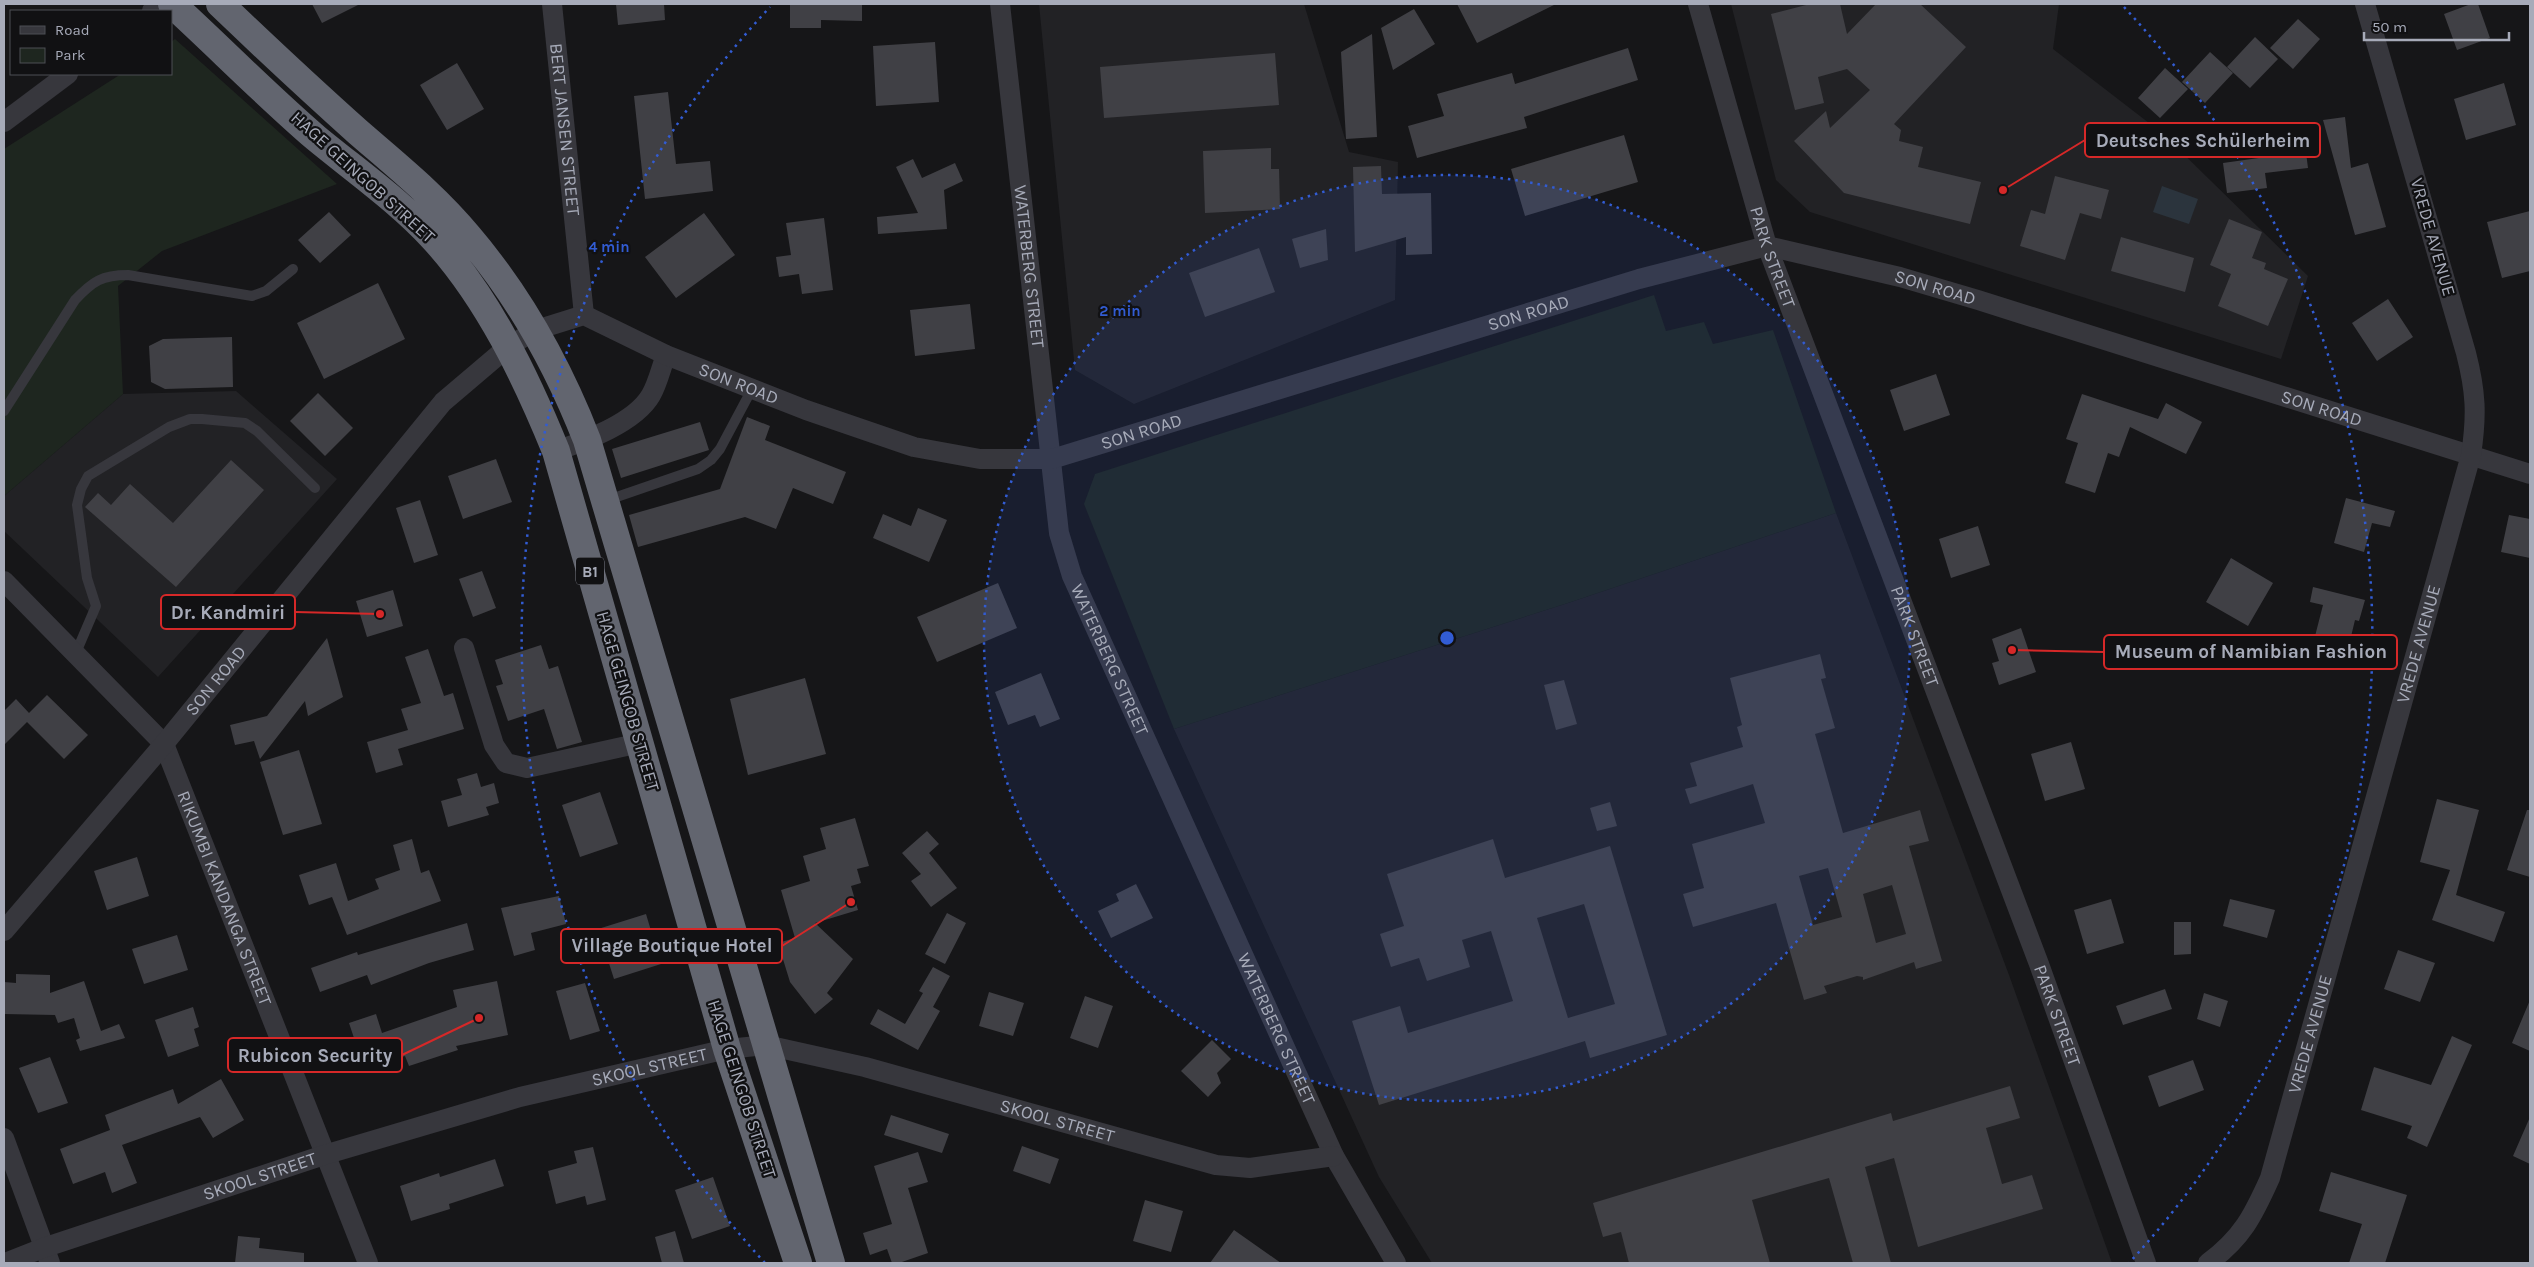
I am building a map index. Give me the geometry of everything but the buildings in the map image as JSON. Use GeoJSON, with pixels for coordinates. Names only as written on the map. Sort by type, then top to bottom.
{"type":"FeatureCollection","features":[{"type":"Feature","properties":{"kind":"highway","name":"HAGE GEINGOB STREET"},"geometry":{"type":"LineString","coordinates":[[172,4],[315,136],[400,206],[434,239],[461,273],[509,346],[533,392],[556,451],[727,1049],[798,1263]]}},
{"type":"Feature","properties":{"kind":"highway","name":"HAGE GEINGOB STREET"},"geometry":{"type":"LineString","coordinates":[[220,4],[303,83],[438,203],[468,235],[501,277],[536,330],[572,401],[587,440],[830,1263]]}},
{"type":"Feature","properties":{"kind":"highway"},"geometry":{"type":"LineString","coordinates":[[583,544],[614,535]]}},
{"type":"Feature","properties":{"kind":"highway"},"geometry":{"type":"LineString","coordinates":[[772,1182],[802,1173]]}},
{"type":"Feature","properties":{"kind":"street","name":"BERT JANSEN STREET"},"geometry":{"type":"LineString","coordinates":[[552,4],[584,315]]}},
{"type":"Feature","properties":{"kind":"street","name":"WATERBERG STREET"},"geometry":{"type":"LineString","coordinates":[[1000,4],[1059,534],[1072,576],[1334,1156],[1396,1263]]}},
{"type":"Feature","properties":{"kind":"street","name":"PARK STREET"},"geometry":{"type":"LineString","coordinates":[[1698,4],[1767,246],[2036,955],[2146,1263]]}},
{"type":"Feature","properties":{"kind":"street","name":"VREDE AVENUE"},"geometry":{"type":"LineString","coordinates":[[2208,1263],[2229,1248],[2252,1218],[2270,1178],[2472,455],[2476,418],[2474,386],[2466,352],[2365,4]]}},
{"type":"Feature","properties":{"kind":"street"},"geometry":{"type":"LineString","coordinates":[[4,122],[67,75]]}},
{"type":"Feature","properties":{"kind":"street","name":"SON ROAD"},"geometry":{"type":"LineString","coordinates":[[584,315],[666,355],[806,410],[914,447],[980,459],[1052,459],[1639,279],[1767,246],[1900,277],[2530,474]]}},
{"type":"Feature","properties":{"kind":"street"},"geometry":{"type":"LineString","coordinates":[[536,330],[584,315]]}},
{"type":"Feature","properties":{"kind":"street","name":"SON ROAD"},"geometry":{"type":"LineString","coordinates":[[4,931],[164,744],[443,402],[509,346],[536,330]]}},
{"type":"Feature","properties":{"kind":"street"},"geometry":{"type":"LineString","coordinates":[[556,451],[587,440],[637,412],[652,394],[666,355]]}},
{"type":"Feature","properties":{"kind":"street","name":"RIKUMBI KANDANGA STREET"},"geometry":{"type":"LineString","coordinates":[[4,581],[164,744],[368,1263]]}},
{"type":"Feature","properties":{"kind":"street"},"geometry":{"type":"LineString","coordinates":[[464,648],[494,745],[506,764],[527,768],[640,743]]}},
{"type":"Feature","properties":{"kind":"street","name":"SKOOL STREET"},"geometry":{"type":"LineString","coordinates":[[5,1263],[46,1255],[324,1155],[520,1097],[727,1049],[766,1045],[865,1067],[1216,1164],[1250,1168],[1334,1156]]}},
{"type":"Feature","properties":{"kind":"street"},"geometry":{"type":"LineString","coordinates":[[4,1138],[46,1255]]}},
{"type":"Feature","properties":{"kind":"lane"},"geometry":{"type":"LineString","coordinates":[[4,411],[75,300],[90,284],[109,275],[128,275],[252,296],[266,291],[293,269]]}},
{"type":"Feature","properties":{"kind":"lane"},"geometry":{"type":"LineString","coordinates":[[604,501],[698,470],[711,460],[720,449],[752,389]]}},
{"type":"Feature","properties":{"kind":"lane"},"geometry":{"type":"LineString","coordinates":[[75,655],[96,606],[87,578],[77,505],[81,489],[88,476],[169,427],[190,420],[202,419],[245,423],[257,431],[315,488]]}},
{"type":"Feature","properties":{"kind":"shaded area"},"geometry":{"type":"Polygon","coordinates":[[[1039,4],[1304,4],[1349,152],[1398,162],[1395,300],[1134,404],[1075,370],[1039,4]]]}},
{"type":"Feature","properties":{"kind":"shaded area"},"geometry":{"type":"Polygon","coordinates":[[[1731,4],[2059,4],[2053,49],[2162,133],[2308,276],[2281,359],[1810,212],[1776,180],[1731,4]]]}},
{"type":"Feature","properties":{"kind":"shaded area"},"geometry":{"type":"Polygon","coordinates":[[[2162,186],[2198,199],[2189,224],[2153,212],[2162,186]]]}},
{"type":"Feature","properties":{"kind":"shaded area"},"geometry":{"type":"Polygon","coordinates":[[[236,391],[337,479],[158,677],[4,531],[4,496],[123,394],[236,391]]]}},
{"type":"Feature","properties":{"kind":"shaded area"},"geometry":{"type":"Polygon","coordinates":[[[1836,513],[2009,975],[2112,1263],[1432,1263],[1379,1177],[1174,729],[1568,603],[1836,513]]]}},
{"type":"Feature","properties":{"kind":"green space"},"geometry":{"type":"Polygon","coordinates":[[[175,39],[337,184],[162,251],[118,286],[123,394],[4,496],[4,149],[119,75],[172,75],[172,41],[175,39]]]}},
{"type":"Feature","properties":{"kind":"green space"},"geometry":{"type":"Polygon","coordinates":[[[1654,295],[1666,331],[1704,322],[1713,344],[1773,330],[1836,513],[1568,603],[1174,729],[1084,504],[1095,474],[1654,295]]]}},
{"type":"Feature","properties":{"kind":"place","name":"Deutsches Schülerheim"},"geometry":{"type":"Point","coordinates":[2003,190]}},
{"type":"Feature","properties":{"kind":"place","name":"Dr. Kandmiri"},"geometry":{"type":"Point","coordinates":[380,614]}},
{"type":"Feature","properties":{"kind":"place","name":"Museum of Namibian Fashion"},"geometry":{"type":"Point","coordinates":[2012,650]}},
{"type":"Feature","properties":{"kind":"place","name":"Village Boutique Hotel"},"geometry":{"type":"Point","coordinates":[851,902]}},
{"type":"Feature","properties":{"kind":"place","name":"Rubicon Security"},"geometry":{"type":"Point","coordinates":[479,1018]}}]}
